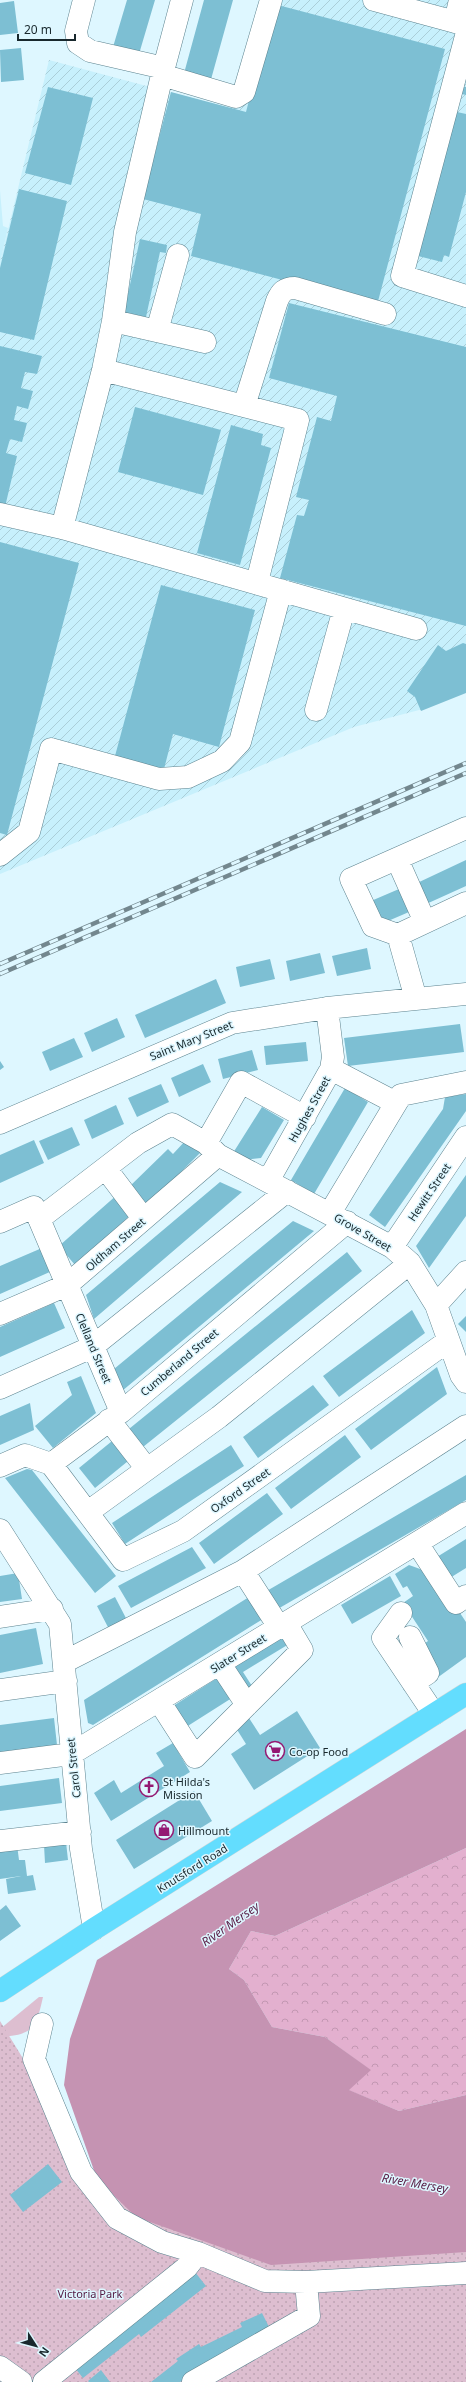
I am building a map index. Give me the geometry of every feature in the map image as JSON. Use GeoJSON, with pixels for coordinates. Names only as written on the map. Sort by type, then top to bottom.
{"type":"FeatureCollection","features":[{"type":"Feature","properties":{"kind":"highway","name":"Knutsford Road"},"geometry":{"type":"LineString","coordinates":[[0,1992],[94,1929],[466,1694]]}},
{"type":"Feature","properties":{"kind":"street"},"geometry":{"type":"LineString","coordinates":[[84,0],[76,31],[78,43],[90,51],[163,72],[236,97],[244,92],[271,0]]}},
{"type":"Feature","properties":{"kind":"street"},"geometry":{"type":"LineString","coordinates":[[62,528],[103,370],[113,321],[125,232],[163,72],[182,0]]}},
{"type":"Feature","properties":{"kind":"street"},"geometry":{"type":"LineString","coordinates":[[375,0],[462,27]]}},
{"type":"Feature","properties":{"kind":"street"},"geometry":{"type":"LineString","coordinates":[[460,0],[462,27],[402,276],[466,296]]}},
{"type":"Feature","properties":{"kind":"street"},"geometry":{"type":"LineString","coordinates":[[157,331],[178,255]]}},
{"type":"Feature","properties":{"kind":"street"},"geometry":{"type":"LineString","coordinates":[[244,406],[277,301],[281,292],[286,288],[295,288],[385,314]]}},
{"type":"Feature","properties":{"kind":"street"},"geometry":{"type":"LineString","coordinates":[[113,321],[205,342]]}},
{"type":"Feature","properties":{"kind":"street"},"geometry":{"type":"LineString","coordinates":[[103,370],[298,420],[257,582]]}},
{"type":"Feature","properties":{"kind":"street"},"geometry":{"type":"LineString","coordinates":[[0,514],[62,528],[111,543],[257,582],[344,609],[416,629]]}},
{"type":"Feature","properties":{"kind":"street"},"geometry":{"type":"LineString","coordinates":[[0,855],[29,832],[51,749],[159,779],[188,777],[222,761],[240,742],[281,590]]}},
{"type":"Feature","properties":{"kind":"street"},"geometry":{"type":"LineString","coordinates":[[316,710],[344,609]]}},
{"type":"Feature","properties":{"kind":"street"},"geometry":{"type":"LineString","coordinates":[[466,828],[351,879],[373,926],[398,935],[466,903]]}},
{"type":"Feature","properties":{"kind":"street"},"geometry":{"type":"LineString","coordinates":[[397,859],[425,922]]}},
{"type":"Feature","properties":{"kind":"street"},"geometry":{"type":"LineString","coordinates":[[398,935],[416,999]]}},
{"type":"Feature","properties":{"kind":"street","name":"Saint Mary Street"},"geometry":{"type":"LineString","coordinates":[[0,1123],[232,1022],[327,1008],[466,994]]}},
{"type":"Feature","properties":{"kind":"street","name":"Hughes Street"},"geometry":{"type":"LineString","coordinates":[[278,1186],[305,1117],[331,1069],[333,1057],[327,1008]]}},
{"type":"Feature","properties":{"kind":"street"},"geometry":{"type":"LineString","coordinates":[[331,1069],[396,1103],[401,1095],[466,1082]]}},
{"type":"Feature","properties":{"kind":"street"},"geometry":{"type":"LineString","coordinates":[[212,1149],[241,1082],[305,1117]]}},
{"type":"Feature","properties":{"kind":"street","name":"Cumberland Street"},"geometry":{"type":"LineString","coordinates":[[51,1464],[115,1416],[339,1218],[396,1103]]}},
{"type":"Feature","properties":{"kind":"street","name":"Grove Street"},"geometry":{"type":"LineString","coordinates":[[106,1169],[138,1143],[172,1124],[212,1149],[278,1186],[392,1247],[410,1263],[436,1306],[448,1341],[464,1376]]}},
{"type":"Feature","properties":{"kind":"street","name":"Hewitt Street"},"geometry":{"type":"LineString","coordinates":[[392,1247],[466,1137]]}},
{"type":"Feature","properties":{"kind":"street","name":"Oldham Street"},"geometry":{"type":"LineString","coordinates":[[0,1314],[68,1285],[143,1218],[212,1149]]}},
{"type":"Feature","properties":{"kind":"street"},"geometry":{"type":"LineString","coordinates":[[0,1222],[34,1207],[39,1219],[106,1169],[143,1218]]}},
{"type":"Feature","properties":{"kind":"street"},"geometry":{"type":"LineString","coordinates":[[0,1388],[92,1347],[278,1186]]}},
{"type":"Feature","properties":{"kind":"street","name":"Clelland Street"},"geometry":{"type":"LineString","coordinates":[[39,1219],[68,1285],[92,1347],[115,1416],[147,1469]]}},
{"type":"Feature","properties":{"kind":"street"},"geometry":{"type":"LineString","coordinates":[[88,1512],[219,1417],[410,1263]]}},
{"type":"Feature","properties":{"kind":"street"},"geometry":{"type":"LineString","coordinates":[[436,1306],[466,1272]]}},
{"type":"Feature","properties":{"kind":"street","name":"Oxford Street"},"geometry":{"type":"LineString","coordinates":[[51,1464],[123,1560],[183,1530],[448,1341]]}},
{"type":"Feature","properties":{"kind":"street"},"geometry":{"type":"LineString","coordinates":[[0,1690],[65,1671],[243,1570],[466,1426]]}},
{"type":"Feature","properties":{"kind":"street"},"geometry":{"type":"LineString","coordinates":[[0,1466],[25,1455],[51,1464]]}},
{"type":"Feature","properties":{"kind":"street","name":"Slater Street"},"geometry":{"type":"LineString","coordinates":[[0,1763],[71,1754],[466,1513]]}},
{"type":"Feature","properties":{"kind":"street","name":"Carol Street"},"geometry":{"type":"LineString","coordinates":[[1,1534],[52,1609],[60,1624],[71,1754],[87,1896],[94,1929]]}},
{"type":"Feature","properties":{"kind":"street"},"geometry":{"type":"LineString","coordinates":[[417,1543],[456,1603],[466,1596]]}},
{"type":"Feature","properties":{"kind":"street"},"geometry":{"type":"LineString","coordinates":[[159,1701],[195,1757],[302,1650],[282,1625],[243,1570]]}},
{"type":"Feature","properties":{"kind":"street"},"geometry":{"type":"LineString","coordinates":[[0,1617],[52,1609]]}},
{"type":"Feature","properties":{"kind":"street"},"geometry":{"type":"LineString","coordinates":[[401,1613],[383,1638],[434,1714]]}},
{"type":"Feature","properties":{"kind":"street"},"geometry":{"type":"LineString","coordinates":[[410,1637],[428,1672],[413,1683]]}},
{"type":"Feature","properties":{"kind":"street"},"geometry":{"type":"LineString","coordinates":[[220,1664],[247,1705]]}},
{"type":"Feature","properties":{"kind":"street"},"geometry":{"type":"LineString","coordinates":[[0,1841],[80,1832]]}},
{"type":"Feature","properties":{"kind":"street"},"geometry":{"type":"LineString","coordinates":[[42,2024],[34,2059],[82,2172],[118,2218],[162,2242],[198,2253],[265,2281],[306,2282],[466,2273]]}},
{"type":"Feature","properties":{"kind":"street"},"geometry":{"type":"LineString","coordinates":[[44,2382],[187,2267],[198,2253]]}},
{"type":"Feature","properties":{"kind":"street"},"geometry":{"type":"LineString","coordinates":[[193,2382],[310,2316],[306,2282]]}},
{"type":"Feature","properties":{"kind":"street"},"geometry":{"type":"LineString","coordinates":[[0,2367],[21,2382]]}},
{"type":"Feature","properties":{"kind":"shaded area"},"geometry":{"type":"Polygon","coordinates":[[[261,0],[466,0],[466,690],[423,709],[354,727],[0,874],[0,263],[49,60],[229,108],[261,0]]]}},
{"type":"Feature","properties":{"kind":"shaded area"},"geometry":{"type":"Polygon","coordinates":[[[0,190],[3,226],[8,228],[0,263],[0,190]]]}},
{"type":"Feature","properties":{"kind":"green space"},"geometry":{"type":"Polygon","coordinates":[[[466,1848],[466,2095],[399,2111],[348,2090],[370,2070],[325,2037],[272,2027],[244,1980],[229,1969],[251,1931],[275,1936],[466,1848]]]}},
{"type":"Feature","properties":{"kind":"green space"},"geometry":{"type":"Polygon","coordinates":[[[39,1997],[43,1997],[38,2016],[31,2028],[20,2034],[0,2037],[0,2029],[39,1997]]]}},
{"type":"Feature","properties":{"kind":"green space","name":"Victoria Park"},"geometry":{"type":"Polygon","coordinates":[[[0,2021],[97,2179],[466,2250],[466,2382],[0,2382],[0,2021]]]}},
{"type":"Feature","properties":{"kind":"water","name":"River Mersey"},"geometry":{"type":"Polygon","coordinates":[[[466,1729],[466,1848],[275,1936],[251,1931],[229,1969],[244,1980],[272,2027],[325,2037],[371,2070],[349,2090],[399,2111],[466,2095],[466,2252],[271,2265],[136,2217],[97,2179],[64,2085],[70,2039],[97,1960],[466,1729]]]}},
{"type":"Feature","properties":{"kind":"building"},"geometry":{"type":"Polygon","coordinates":[[[127,0],[155,0],[139,54],[113,47],[127,0]]]}},
{"type":"Feature","properties":{"kind":"building"},"geometry":{"type":"Polygon","coordinates":[[[204,0],[233,0],[210,83],[183,77],[204,0]]]}},
{"type":"Feature","properties":{"kind":"building"},"geometry":{"type":"Polygon","coordinates":[[[14,1],[18,33],[0,35],[0,3],[14,1]]]}},
{"type":"Feature","properties":{"kind":"building"},"geometry":{"type":"Polygon","coordinates":[[[274,4],[445,49],[377,305],[191,256],[201,214],[143,199],[171,92],[246,112],[274,4]]]}},
{"type":"Feature","properties":{"kind":"building"},"geometry":{"type":"Polygon","coordinates":[[[21,48],[24,80],[1,82],[0,50],[21,48]]]}},
{"type":"Feature","properties":{"kind":"building"},"geometry":{"type":"Polygon","coordinates":[[[48,87],[93,98],[71,185],[25,173],[48,87]]]}},
{"type":"Feature","properties":{"kind":"building"},"geometry":{"type":"Polygon","coordinates":[[[464,87],[466,87],[466,95],[462,94],[464,87]]]}},
{"type":"Feature","properties":{"kind":"building"},"geometry":{"type":"Polygon","coordinates":[[[457,112],[466,114],[466,192],[449,257],[444,255],[442,262],[418,256],[457,112]]]}},
{"type":"Feature","properties":{"kind":"building"},"geometry":{"type":"Polygon","coordinates":[[[19,189],[67,201],[34,340],[0,332],[0,268],[19,189]]]}},
{"type":"Feature","properties":{"kind":"building"},"geometry":{"type":"Polygon","coordinates":[[[140,239],[167,245],[166,253],[160,252],[146,317],[124,312],[140,239]]]}},
{"type":"Feature","properties":{"kind":"building"},"geometry":{"type":"Polygon","coordinates":[[[289,303],[466,347],[466,626],[280,578],[297,515],[304,516],[309,500],[296,497],[317,417],[331,421],[337,396],[269,378],[289,303]]]}},
{"type":"Feature","properties":{"kind":"building"},"geometry":{"type":"Polygon","coordinates":[[[0,346],[42,356],[37,374],[25,372],[21,388],[33,391],[28,409],[17,406],[14,420],[27,423],[22,442],[10,439],[6,453],[17,456],[5,507],[0,506],[0,346]]]}},
{"type":"Feature","properties":{"kind":"building"},"geometry":{"type":"Polygon","coordinates":[[[135,407],[221,430],[203,495],[118,472],[135,407]]]}},
{"type":"Feature","properties":{"kind":"building"},"geometry":{"type":"Polygon","coordinates":[[[231,425],[263,434],[261,445],[271,448],[240,565],[197,553],[231,425]]]}},
{"type":"Feature","properties":{"kind":"building"},"geometry":{"type":"Polygon","coordinates":[[[0,542],[79,563],[7,835],[0,833],[0,542]]]}},
{"type":"Feature","properties":{"kind":"building"},"geometry":{"type":"Polygon","coordinates":[[[161,585],[255,610],[219,747],[173,734],[164,769],[115,756],[161,585]]]}},
{"type":"Feature","properties":{"kind":"building"},"geometry":{"type":"Polygon","coordinates":[[[463,643],[466,644],[466,693],[421,711],[415,697],[407,691],[438,645],[446,651],[463,643]]]}},
{"type":"Feature","properties":{"kind":"building"},"geometry":{"type":"Polygon","coordinates":[[[466,860],[466,886],[424,905],[415,884],[466,860]]]}},
{"type":"Feature","properties":{"kind":"building"},"geometry":{"type":"Polygon","coordinates":[[[406,886],[416,909],[381,924],[371,901],[406,886]]]}},
{"type":"Feature","properties":{"kind":"building"},"geometry":{"type":"Polygon","coordinates":[[[367,948],[371,969],[337,976],[332,956],[367,948]]]}},
{"type":"Feature","properties":{"kind":"building"},"geometry":{"type":"Polygon","coordinates":[[[320,953],[325,973],[290,981],[286,961],[320,953]]]}},
{"type":"Feature","properties":{"kind":"building"},"geometry":{"type":"Polygon","coordinates":[[[270,959],[275,979],[240,987],[236,967],[270,959]]]}},
{"type":"Feature","properties":{"kind":"building"},"geometry":{"type":"Polygon","coordinates":[[[216,979],[226,1003],[145,1038],[135,1015],[216,979]]]}},
{"type":"Feature","properties":{"kind":"building"},"geometry":{"type":"Polygon","coordinates":[[[117,1018],[125,1037],[92,1052],[84,1033],[117,1018]]]}},
{"type":"Feature","properties":{"kind":"building"},"geometry":{"type":"Polygon","coordinates":[[[460,1024],[464,1052],[348,1066],[344,1038],[460,1024]]]}},
{"type":"Feature","properties":{"kind":"building"},"geometry":{"type":"Polygon","coordinates":[[[74,1038],[83,1057],[50,1071],[42,1052],[74,1038]]]}},
{"type":"Feature","properties":{"kind":"building"},"geometry":{"type":"Polygon","coordinates":[[[306,1042],[308,1061],[266,1065],[264,1046],[306,1042]]]}},
{"type":"Feature","properties":{"kind":"building"},"geometry":{"type":"Polygon","coordinates":[[[252,1050],[258,1070],[223,1079],[218,1059],[252,1050]]]}},
{"type":"Feature","properties":{"kind":"building"},"geometry":{"type":"Polygon","coordinates":[[[0,1061],[4,1067],[0,1070],[0,1061]]]}},
{"type":"Feature","properties":{"kind":"building"},"geometry":{"type":"Polygon","coordinates":[[[203,1064],[211,1082],[179,1097],[171,1078],[203,1064]]]}},
{"type":"Feature","properties":{"kind":"building"},"geometry":{"type":"Polygon","coordinates":[[[161,1084],[169,1102],[137,1117],[128,1098],[161,1084]]]}},
{"type":"Feature","properties":{"kind":"building"},"geometry":{"type":"Polygon","coordinates":[[[345,1088],[368,1102],[314,1194],[291,1180],[345,1088]]]}},
{"type":"Feature","properties":{"kind":"building"},"geometry":{"type":"Polygon","coordinates":[[[466,1094],[466,1111],[385,1227],[369,1215],[443,1109],[445,1097],[466,1094]]]}},
{"type":"Feature","properties":{"kind":"building"},"geometry":{"type":"Polygon","coordinates":[[[116,1105],[124,1124],[92,1139],[84,1120],[116,1105]]]}},
{"type":"Feature","properties":{"kind":"building"},"geometry":{"type":"Polygon","coordinates":[[[262,1107],[284,1120],[261,1158],[244,1160],[233,1153],[262,1107]]]}},
{"type":"Feature","properties":{"kind":"building"},"geometry":{"type":"Polygon","coordinates":[[[72,1127],[80,1145],[48,1160],[39,1141],[72,1127]]]}},
{"type":"Feature","properties":{"kind":"building"},"geometry":{"type":"Polygon","coordinates":[[[34,1140],[44,1163],[0,1183],[0,1155],[34,1140]]]}},
{"type":"Feature","properties":{"kind":"building"},"geometry":{"type":"Polygon","coordinates":[[[186,1140],[203,1150],[146,1207],[128,1188],[168,1149],[173,1154],[186,1140]]]}},
{"type":"Feature","properties":{"kind":"building"},"geometry":{"type":"Polygon","coordinates":[[[466,1175],[466,1216],[429,1268],[416,1246],[466,1175]]]}},
{"type":"Feature","properties":{"kind":"building"},"geometry":{"type":"Polygon","coordinates":[[[220,1182],[242,1192],[94,1319],[86,1295],[220,1182]]]}},
{"type":"Feature","properties":{"kind":"building"},"geometry":{"type":"Polygon","coordinates":[[[118,1194],[134,1212],[75,1265],[59,1246],[118,1194]]]}},
{"type":"Feature","properties":{"kind":"building"},"geometry":{"type":"Polygon","coordinates":[[[293,1221],[314,1231],[122,1391],[114,1369],[293,1221]]]}},
{"type":"Feature","properties":{"kind":"building"},"geometry":{"type":"Polygon","coordinates":[[[42,1248],[52,1271],[0,1294],[0,1266],[42,1248]]]}},
{"type":"Feature","properties":{"kind":"building"},"geometry":{"type":"Polygon","coordinates":[[[347,1252],[362,1271],[138,1451],[124,1433],[347,1252]]]}},
{"type":"Feature","properties":{"kind":"building"},"geometry":{"type":"Polygon","coordinates":[[[54,1303],[65,1328],[0,1357],[0,1327],[54,1303]]]}},
{"type":"Feature","properties":{"kind":"building"},"geometry":{"type":"Polygon","coordinates":[[[412,1310],[425,1333],[339,1397],[323,1376],[412,1310]]]}},
{"type":"Feature","properties":{"kind":"building"},"geometry":{"type":"Polygon","coordinates":[[[466,1316],[466,1332],[458,1324],[466,1316]]]}},
{"type":"Feature","properties":{"kind":"building"},"geometry":{"type":"Polygon","coordinates":[[[437,1367],[447,1394],[371,1450],[355,1429],[437,1367]]]}},
{"type":"Feature","properties":{"kind":"building"},"geometry":{"type":"Polygon","coordinates":[[[81,1376],[96,1413],[53,1448],[35,1426],[72,1395],[67,1382],[81,1376]]]}},
{"type":"Feature","properties":{"kind":"building"},"geometry":{"type":"Polygon","coordinates":[[[313,1385],[329,1405],[258,1458],[243,1437],[313,1385]]]}},
{"type":"Feature","properties":{"kind":"building"},"geometry":{"type":"Polygon","coordinates":[[[30,1403],[34,1430],[0,1445],[0,1416],[30,1403]]]}},
{"type":"Feature","properties":{"kind":"building"},"geometry":{"type":"Polygon","coordinates":[[[345,1435],[361,1457],[291,1509],[275,1488],[345,1435]]]}},
{"type":"Feature","properties":{"kind":"building"},"geometry":{"type":"Polygon","coordinates":[[[117,1437],[133,1457],[95,1488],[79,1468],[117,1437]]]}},
{"type":"Feature","properties":{"kind":"building"},"geometry":{"type":"Polygon","coordinates":[[[231,1445],[244,1466],[125,1544],[112,1523],[231,1445]]]}},
{"type":"Feature","properties":{"kind":"building"},"geometry":{"type":"Polygon","coordinates":[[[27,1469],[32,1470],[116,1576],[95,1593],[5,1478],[27,1469]]]}},
{"type":"Feature","properties":{"kind":"building"},"geometry":{"type":"Polygon","coordinates":[[[466,1475],[466,1500],[276,1610],[265,1592],[466,1475]]]}},
{"type":"Feature","properties":{"kind":"building"},"geometry":{"type":"Polygon","coordinates":[[[267,1493],[283,1514],[214,1564],[199,1543],[267,1493]]]}},
{"type":"Feature","properties":{"kind":"building"},"geometry":{"type":"Polygon","coordinates":[[[466,1539],[466,1568],[445,1581],[432,1560],[466,1539]]]}},
{"type":"Feature","properties":{"kind":"building"},"geometry":{"type":"Polygon","coordinates":[[[192,1547],[206,1568],[131,1608],[118,1586],[192,1547]]]}},
{"type":"Feature","properties":{"kind":"building"},"geometry":{"type":"Polygon","coordinates":[[[409,1565],[434,1574],[466,1622],[466,1657],[437,1678],[417,1649],[428,1641],[403,1603],[413,1596],[407,1586],[403,1588],[395,1574],[409,1565]]]}},
{"type":"Feature","properties":{"kind":"building"},"geometry":{"type":"Polygon","coordinates":[[[18,1573],[22,1599],[0,1602],[0,1576],[18,1573]]]}},
{"type":"Feature","properties":{"kind":"building"},"geometry":{"type":"Polygon","coordinates":[[[390,1576],[401,1596],[352,1624],[341,1605],[390,1576]]]}},
{"type":"Feature","properties":{"kind":"building"},"geometry":{"type":"Polygon","coordinates":[[[115,1597],[128,1622],[110,1631],[97,1606],[115,1597]]]}},
{"type":"Feature","properties":{"kind":"building"},"geometry":{"type":"Polygon","coordinates":[[[249,1597],[263,1619],[93,1725],[88,1723],[84,1700],[249,1597]]]}},
{"type":"Feature","properties":{"kind":"building"},"geometry":{"type":"Polygon","coordinates":[[[36,1628],[43,1664],[0,1673],[0,1635],[36,1628]]]}},
{"type":"Feature","properties":{"kind":"building"},"geometry":{"type":"Polygon","coordinates":[[[283,1634],[289,1644],[243,1672],[252,1686],[242,1692],[228,1669],[283,1634]]]}},
{"type":"Feature","properties":{"kind":"building"},"geometry":{"type":"Polygon","coordinates":[[[222,1675],[235,1696],[183,1729],[170,1708],[222,1675]]]}},
{"type":"Feature","properties":{"kind":"building","name":"Co-op Food"},"geometry":{"type":"Polygon","coordinates":[[[297,1711],[320,1748],[254,1790],[231,1754],[246,1744],[236,1728],[247,1715],[260,1735],[297,1711]]]}},
{"type":"Feature","properties":{"kind":"building"},"geometry":{"type":"Polygon","coordinates":[[[54,1718],[57,1745],[0,1752],[0,1725],[54,1718]]]}},
{"type":"Feature","properties":{"kind":"building","name":"St Hilda's Mission"},"geometry":{"type":"Polygon","coordinates":[[[173,1743],[190,1772],[111,1821],[94,1793],[114,1780],[121,1793],[164,1766],[156,1753],[173,1743]]]}},
{"type":"Feature","properties":{"kind":"building"},"geometry":{"type":"Polygon","coordinates":[[[59,1778],[62,1803],[0,1811],[0,1786],[59,1778]]]}},
{"type":"Feature","properties":{"kind":"building","name":"Hillmount"},"geometry":{"type":"Polygon","coordinates":[[[194,1791],[212,1821],[134,1869],[116,1840],[194,1791]]]}},
{"type":"Feature","properties":{"kind":"building"},"geometry":{"type":"Polygon","coordinates":[[[66,1842],[68,1860],[45,1863],[44,1845],[66,1842]]]}},
{"type":"Feature","properties":{"kind":"building"},"geometry":{"type":"Polygon","coordinates":[[[17,1845],[19,1860],[25,1860],[27,1876],[33,1875],[36,1890],[8,1894],[6,1879],[21,1876],[0,1879],[0,1847],[17,1845]]]}},
{"type":"Feature","properties":{"kind":"building"},"geometry":{"type":"Polygon","coordinates":[[[6,1905],[21,1926],[0,1941],[0,1910],[6,1905]]]}},
{"type":"Feature","properties":{"kind":"building"},"geometry":{"type":"Polygon","coordinates":[[[48,2164],[62,2182],[23,2212],[10,2195],[48,2164]]]}},
{"type":"Feature","properties":{"kind":"building"},"geometry":{"type":"Polygon","coordinates":[[[195,2272],[206,2286],[141,2337],[139,2334],[83,2378],[75,2368],[195,2272]]]}},
{"type":"Feature","properties":{"kind":"building"},"geometry":{"type":"Polygon","coordinates":[[[262,2313],[270,2329],[180,2382],[151,2382],[178,2361],[176,2359],[199,2344],[201,2347],[242,2327],[240,2323],[262,2313]]]}},
{"type":"Feature","properties":{"kind":"building"},"geometry":{"type":"Polygon","coordinates":[[[101,2370],[110,2382],[88,2381],[101,2370]]]}},
{"type":"Feature","properties":{"kind":"railway"},"geometry":{"type":"LineString","coordinates":[[0,964],[466,763]]}},
{"type":"Feature","properties":{"kind":"railway"},"geometry":{"type":"LineString","coordinates":[[0,974],[466,773]]}},
{"type":"Feature","properties":{"kind":"place","name":"Co-op Food"},"geometry":{"type":"Point","coordinates":[275,1751]}},
{"type":"Feature","properties":{"kind":"place","name":"St Hilda's Mission"},"geometry":{"type":"Point","coordinates":[149,1787]}},
{"type":"Feature","properties":{"kind":"place","name":"Hillmount"},"geometry":{"type":"Point","coordinates":[164,1830]}}]}
